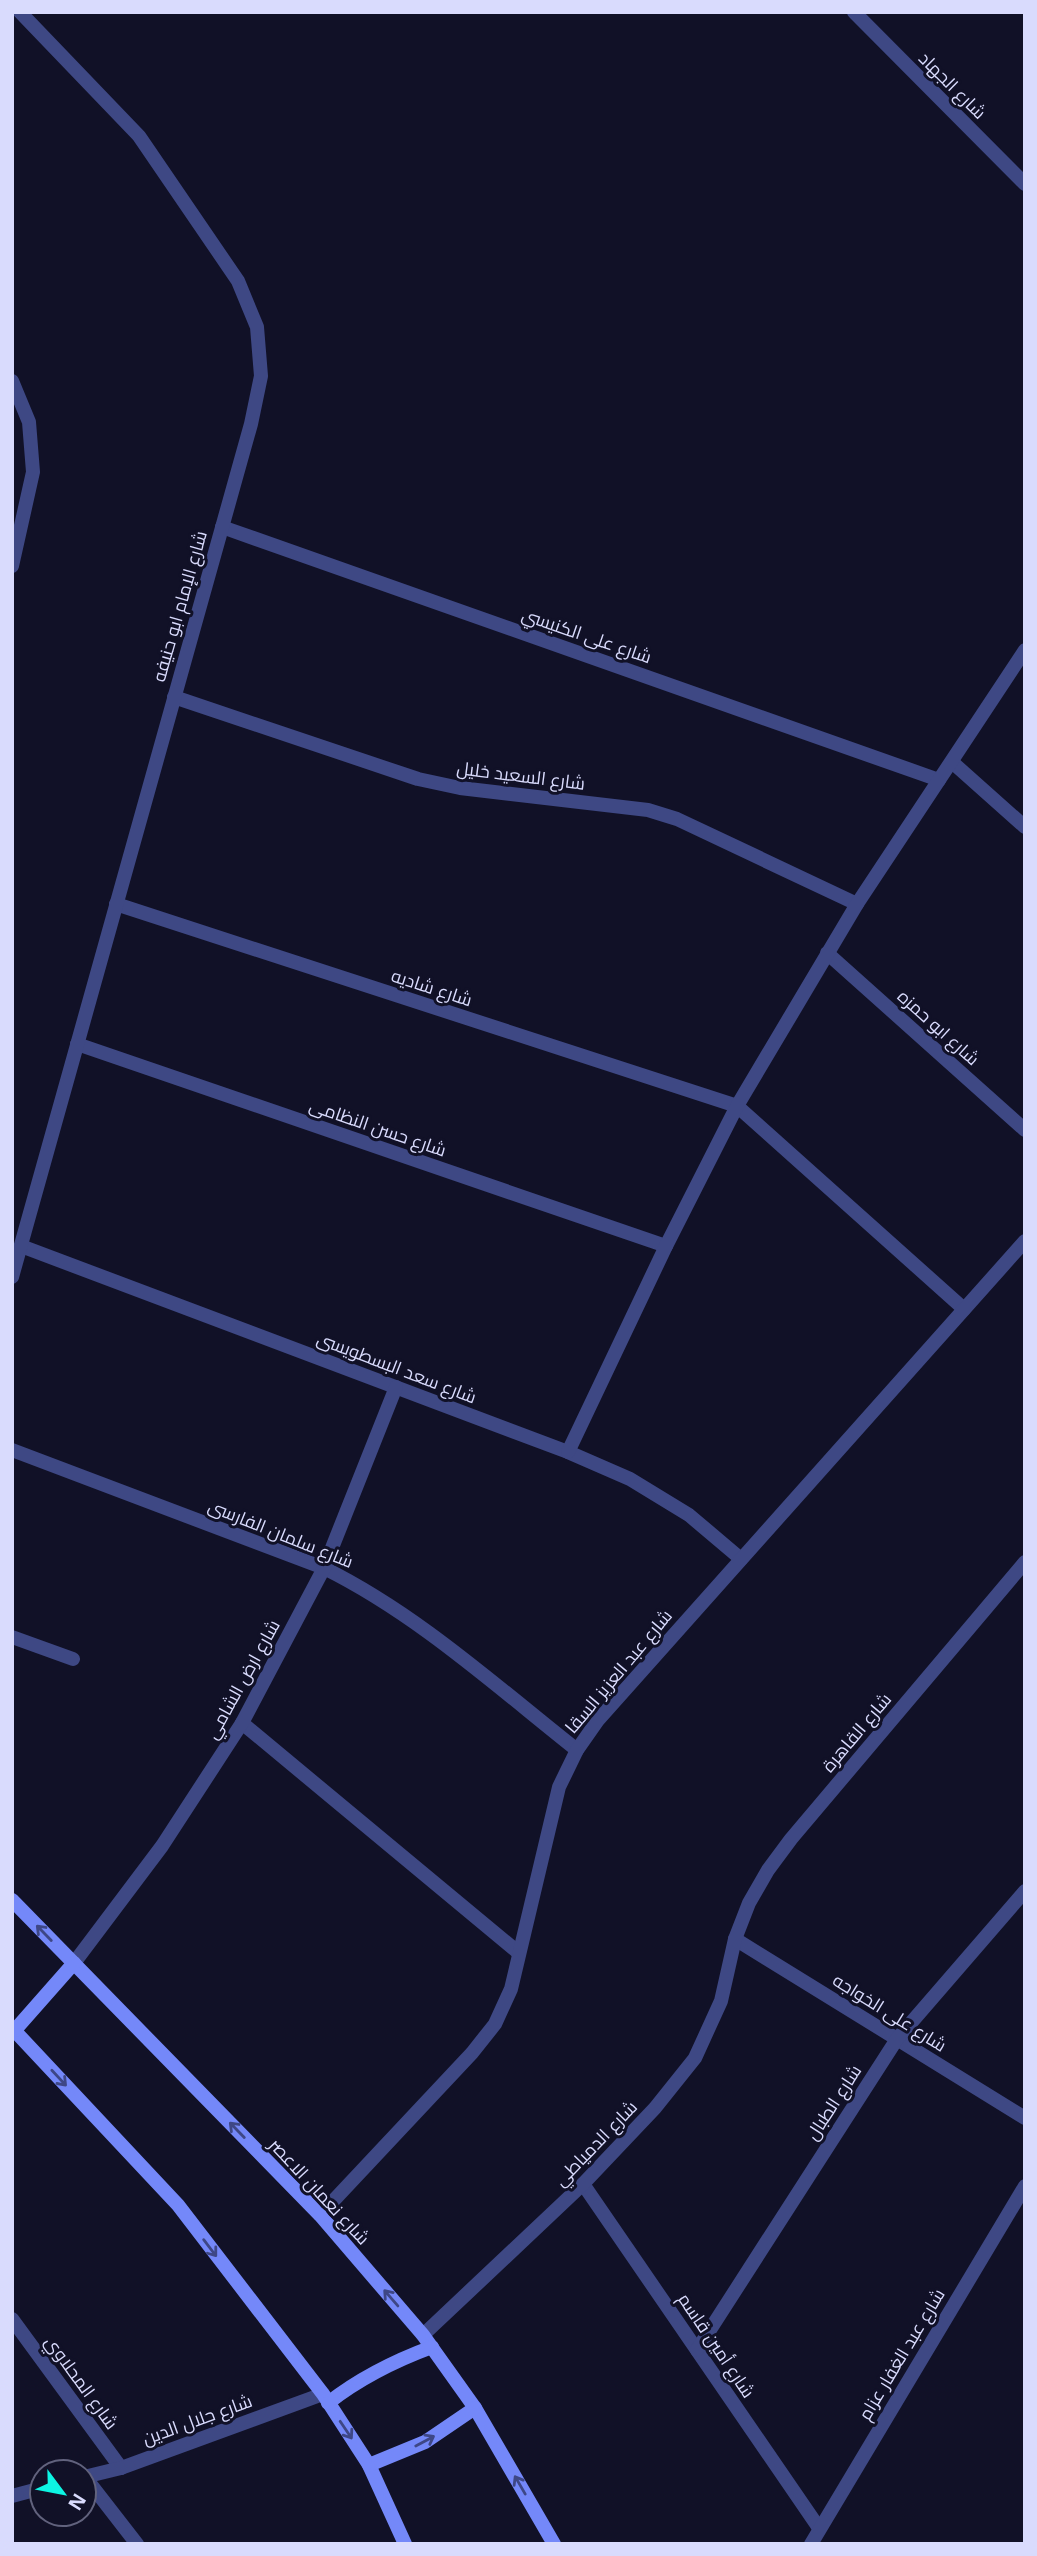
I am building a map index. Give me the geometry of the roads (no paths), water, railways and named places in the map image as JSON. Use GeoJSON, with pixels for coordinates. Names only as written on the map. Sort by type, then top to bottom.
{"type":"FeatureCollection","features":[{"type":"Feature","properties":{"kind":"main road","name":"شارع نعمان الاعصر"},"geometry":{"type":"LineString","coordinates":[[12,1900],[320,2216],[428,2341],[475,2408],[554,2544]]}},
{"type":"Feature","properties":{"kind":"main road"},"geometry":{"type":"LineString","coordinates":[[74,1963],[13,2029],[177,2205],[325,2399],[369,2465],[405,2544]]}},
{"type":"Feature","properties":{"kind":"main road"},"geometry":{"type":"LineString","coordinates":[[325,2399],[428,2341]]}},
{"type":"Feature","properties":{"kind":"main road"},"geometry":{"type":"LineString","coordinates":[[369,2465],[425,2442],[475,2408]]}},
{"type":"Feature","properties":{"kind":"street","name":"شارع الإمام ابو حنيفه"},"geometry":{"type":"LineString","coordinates":[[12,1277],[251,424],[261,376],[257,327],[238,281],[139,135],[20,12]]}},
{"type":"Feature","properties":{"kind":"street","name":"شارع الجهاد"},"geometry":{"type":"LineString","coordinates":[[854,12],[1025,184]]}},
{"type":"Feature","properties":{"kind":"street"},"geometry":{"type":"LineString","coordinates":[[12,381],[29,422],[33,472],[12,566]]}},
{"type":"Feature","properties":{"kind":"street","name":"شارع على الكنيسي"},"geometry":{"type":"LineString","coordinates":[[222,527],[939,780]]}},
{"type":"Feature","properties":{"kind":"street"},"geometry":{"type":"LineString","coordinates":[[568,1452],[666,1246],[737,1106],[857,904],[1025,650]]}},
{"type":"Feature","properties":{"kind":"street","name":"شارع السعيد خليل"},"geometry":{"type":"LineString","coordinates":[[174,697],[418,779],[460,788],[648,810],[667,816],[857,904]]}},
{"type":"Feature","properties":{"kind":"street"},"geometry":{"type":"LineString","coordinates":[[952,762],[1025,827]]}},
{"type":"Feature","properties":{"kind":"street","name":"شارع شاديه"},"geometry":{"type":"LineString","coordinates":[[116,904],[737,1106]]}},
{"type":"Feature","properties":{"kind":"street","name":"شارع ابو حمزه"},"geometry":{"type":"LineString","coordinates":[[827,953],[1025,1130]]}},
{"type":"Feature","properties":{"kind":"street","name":"شارع حسن النظامى"},"geometry":{"type":"LineString","coordinates":[[77,1044],[666,1246]]}},
{"type":"Feature","properties":{"kind":"street"},"geometry":{"type":"LineString","coordinates":[[737,1106],[964,1309]]}},
{"type":"Feature","properties":{"kind":"street","name":"شارع عبد العزيز السقا"},"geometry":{"type":"LineString","coordinates":[[320,2216],[495,2024],[511,1989],[559,1787],[577,1750],[598,1720],[1025,1241]]}},
{"type":"Feature","properties":{"kind":"street","name":"شارع سعد البسطويسى"},"geometry":{"type":"LineString","coordinates":[[21,1245],[568,1452],[631,1479],[689,1515],[741,1559]]}},
{"type":"Feature","properties":{"kind":"street","name":"شارع ارض الشامي"},"geometry":{"type":"LineString","coordinates":[[74,1963],[162,1846],[242,1723],[324,1568],[396,1387]]}},
{"type":"Feature","properties":{"kind":"street","name":"شارع سلمان الفارسى"},"geometry":{"type":"LineString","coordinates":[[12,1450],[324,1568],[362,1587],[397,1610],[577,1750]]}},
{"type":"Feature","properties":{"kind":"street","name":"شارع القاهرة"},"geometry":{"type":"LineString","coordinates":[[735,1939],[749,1903],[768,1870],[791,1839],[1025,1562]]}},
{"type":"Feature","properties":{"kind":"street"},"geometry":{"type":"LineString","coordinates":[[12,1637],[73,1659]]}},
{"type":"Feature","properties":{"kind":"street"},"geometry":{"type":"LineString","coordinates":[[242,1723],[519,1953]]}},
{"type":"Feature","properties":{"kind":"street","name":"شارع الطبال"},"geometry":{"type":"LineString","coordinates":[[697,2350],[897,2039],[1025,1891]]}},
{"type":"Feature","properties":{"kind":"street","name":"شارع على الخواجه"},"geometry":{"type":"LineString","coordinates":[[735,1939],[1025,2118]]}},
{"type":"Feature","properties":{"kind":"street","name":"شارع الدمياطي"},"geometry":{"type":"LineString","coordinates":[[428,2341],[655,2108],[695,2058],[721,2001],[735,1939]]}},
{"type":"Feature","properties":{"kind":"street","name":"شارع أمين قاسم"},"geometry":{"type":"LineString","coordinates":[[583,2184],[819,2528]]}},
{"type":"Feature","properties":{"kind":"street","name":"شارع عبد الغفار عزام"},"geometry":{"type":"LineString","coordinates":[[811,2544],[1025,2186]]}},
{"type":"Feature","properties":{"kind":"street","name":"شارع المحلاوي"},"geometry":{"type":"LineString","coordinates":[[12,2319],[121,2468]]}},
{"type":"Feature","properties":{"kind":"street","name":"شارع جلال الدين"},"geometry":{"type":"LineString","coordinates":[[98,2474],[325,2399]]}},
{"type":"Feature","properties":{"kind":"street"},"geometry":{"type":"LineString","coordinates":[[98,2494],[137,2544]]}}]}
